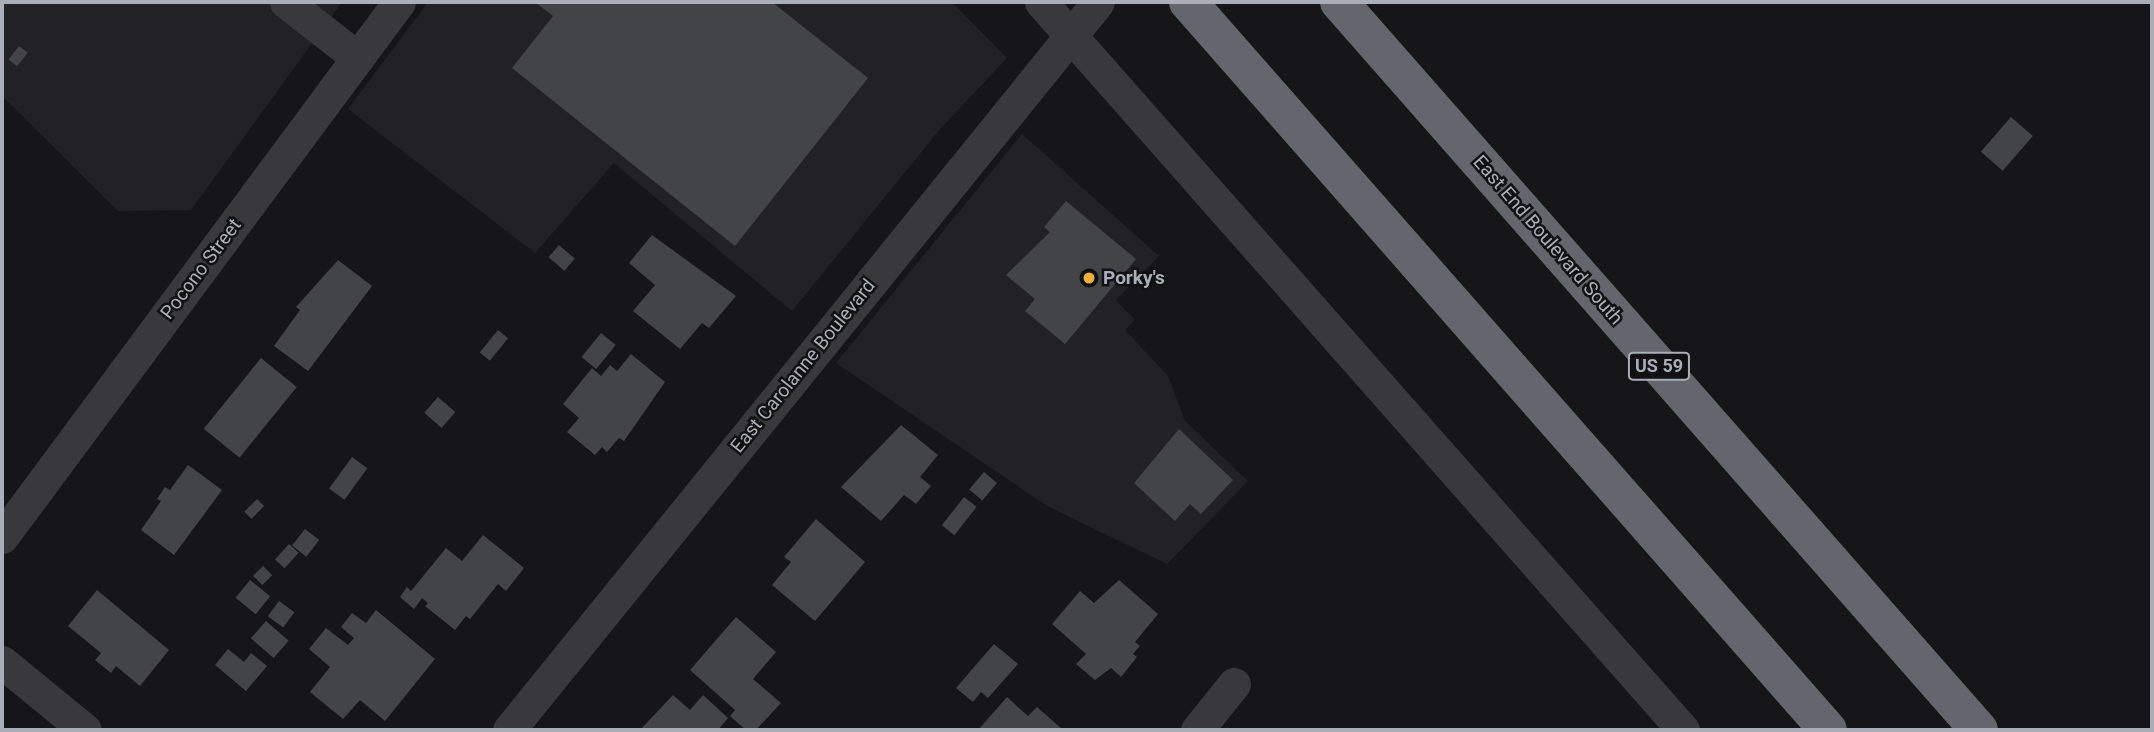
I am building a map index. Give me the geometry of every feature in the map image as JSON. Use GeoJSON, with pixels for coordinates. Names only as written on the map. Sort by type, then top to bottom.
{"type":"FeatureCollection","features":[{"type":"Feature","properties":{"kind":"highway"},"geometry":{"type":"LineString","coordinates":[[1188,2],[1828,730]]}},
{"type":"Feature","properties":{"kind":"highway","name":"East End Boulevard South"},"geometry":{"type":"LineString","coordinates":[[1339,2],[1979,730]]}},
{"type":"Feature","properties":{"kind":"street"},"geometry":{"type":"LineString","coordinates":[[286,2],[358,58]]}},
{"type":"Feature","properties":{"kind":"street","name":"Pocono Street"},"geometry":{"type":"LineString","coordinates":[[2,537],[399,2]]}},
{"type":"Feature","properties":{"kind":"street"},"geometry":{"type":"LineString","coordinates":[[1041,2],[1683,730]]}},
{"type":"Feature","properties":{"kind":"street","name":"East Carolanne Boulevard"},"geometry":{"type":"LineString","coordinates":[[509,730],[1098,2]]}},
{"type":"Feature","properties":{"kind":"street"},"geometry":{"type":"LineString","coordinates":[[2,662],[85,730]]}},
{"type":"Feature","properties":{"kind":"street"},"geometry":{"type":"LineString","coordinates":[[1197,730],[1234,684]]}},
{"type":"Feature","properties":{"kind":"shaded area"},"geometry":{"type":"Polygon","coordinates":[[[2,2],[342,2],[191,210],[118,211],[2,96],[2,2]]]}},
{"type":"Feature","properties":{"kind":"shaded area"},"geometry":{"type":"Polygon","coordinates":[[[428,2],[952,2],[1007,58],[941,128],[792,311],[614,163],[535,253],[348,109],[428,2]]]}},
{"type":"Feature","properties":{"kind":"shaded area"},"geometry":{"type":"Polygon","coordinates":[[[1022,134],[1159,256],[1116,300],[1135,320],[1125,330],[1168,376],[1185,421],[1248,481],[1167,564],[1047,506],[836,363],[1022,134]]]}},
{"type":"Feature","properties":{"kind":"building"},"geometry":{"type":"Polygon","coordinates":[[[535,2],[772,2],[868,78],[735,246],[512,68],[553,16],[535,2]]]}},
{"type":"Feature","properties":{"kind":"building"},"geometry":{"type":"Polygon","coordinates":[[[19,46],[28,53],[17,66],[9,59],[19,46]]]}},
{"type":"Feature","properties":{"kind":"building"},"geometry":{"type":"Polygon","coordinates":[[[2011,117],[2033,136],[2003,171],[1981,152],[2011,117]]]}},
{"type":"Feature","properties":{"kind":"building"},"geometry":{"type":"Polygon","coordinates":[[[1066,201],[1136,259],[1065,344],[1025,311],[1035,299],[1006,275],[1050,232],[1044,227],[1066,201]]]}},
{"type":"Feature","properties":{"kind":"building"},"geometry":{"type":"Polygon","coordinates":[[[652,235],[736,296],[709,328],[702,323],[680,349],[633,311],[655,285],[629,263],[652,235]]]}},
{"type":"Feature","properties":{"kind":"building"},"geometry":{"type":"Polygon","coordinates":[[[559,245],[575,259],[564,271],[549,257],[559,245]]]}},
{"type":"Feature","properties":{"kind":"building"},"geometry":{"type":"Polygon","coordinates":[[[338,260],[372,286],[308,371],[274,346],[300,310],[296,307],[338,260]]]}},
{"type":"Feature","properties":{"kind":"building"},"geometry":{"type":"Polygon","coordinates":[[[498,330],[508,338],[490,361],[480,353],[498,330]]]}},
{"type":"Feature","properties":{"kind":"building"},"geometry":{"type":"Polygon","coordinates":[[[601,333],[616,345],[596,369],[581,357],[601,333]]]}},
{"type":"Feature","properties":{"kind":"building"},"geometry":{"type":"Polygon","coordinates":[[[631,354],[665,382],[624,441],[619,438],[607,452],[602,447],[595,455],[567,432],[579,418],[563,404],[592,368],[601,376],[610,365],[617,371],[631,354]]]}},
{"type":"Feature","properties":{"kind":"building"},"geometry":{"type":"Polygon","coordinates":[[[261,358],[297,387],[239,458],[204,429],[261,358]]]}},
{"type":"Feature","properties":{"kind":"building"},"geometry":{"type":"Polygon","coordinates":[[[438,397],[455,412],[442,428],[424,413],[438,397]]]}},
{"type":"Feature","properties":{"kind":"building"},"geometry":{"type":"Polygon","coordinates":[[[901,425],[938,455],[920,477],[931,486],[916,504],[904,495],[881,521],[841,487],[901,425]]]}},
{"type":"Feature","properties":{"kind":"building"},"geometry":{"type":"Polygon","coordinates":[[[1179,429],[1233,480],[1201,514],[1190,504],[1175,521],[1134,483],[1179,429]]]}},
{"type":"Feature","properties":{"kind":"building"},"geometry":{"type":"Polygon","coordinates":[[[352,457],[367,468],[344,500],[329,489],[352,457]]]}},
{"type":"Feature","properties":{"kind":"building"},"geometry":{"type":"Polygon","coordinates":[[[188,465],[222,490],[174,555],[141,530],[161,501],[157,499],[165,487],[170,490],[188,465]]]}},
{"type":"Feature","properties":{"kind":"building"},"geometry":{"type":"Polygon","coordinates":[[[984,472],[997,483],[982,501],[969,490],[984,472]]]}},
{"type":"Feature","properties":{"kind":"building"},"geometry":{"type":"Polygon","coordinates":[[[964,497],[977,507],[954,535],[942,525],[964,497]]]}},
{"type":"Feature","properties":{"kind":"building"},"geometry":{"type":"Polygon","coordinates":[[[257,499],[264,506],[251,519],[244,512],[257,499]]]}},
{"type":"Feature","properties":{"kind":"building"},"geometry":{"type":"Polygon","coordinates":[[[816,519],[865,562],[815,621],[772,585],[791,562],[784,557],[816,519]]]}},
{"type":"Feature","properties":{"kind":"building"},"geometry":{"type":"Polygon","coordinates":[[[305,529],[319,540],[306,557],[292,546],[305,529]]]}},
{"type":"Feature","properties":{"kind":"building"},"geometry":{"type":"Polygon","coordinates":[[[483,535],[524,568],[506,591],[498,584],[470,619],[466,616],[455,630],[425,606],[428,603],[422,598],[414,609],[400,597],[407,587],[411,591],[446,548],[462,561],[483,535]]]}},
{"type":"Feature","properties":{"kind":"building"},"geometry":{"type":"Polygon","coordinates":[[[289,544],[299,553],[285,568],[275,560],[289,544]]]}},
{"type":"Feature","properties":{"kind":"building"},"geometry":{"type":"Polygon","coordinates":[[[263,566],[272,575],[262,585],[253,576],[263,566]]]}},
{"type":"Feature","properties":{"kind":"building"},"geometry":{"type":"Polygon","coordinates":[[[250,580],[270,596],[256,614],[236,598],[250,580]]]}},
{"type":"Feature","properties":{"kind":"building"},"geometry":{"type":"Polygon","coordinates":[[[1119,580],[1158,614],[1135,642],[1140,646],[1133,654],[1137,657],[1121,677],[1111,668],[1095,680],[1076,664],[1086,654],[1052,624],[1080,591],[1094,603],[1119,580]]]}},
{"type":"Feature","properties":{"kind":"building"},"geometry":{"type":"Polygon","coordinates":[[[97,590],[169,650],[140,686],[116,666],[111,673],[95,660],[101,653],[68,626],[97,590]]]}},
{"type":"Feature","properties":{"kind":"building"},"geometry":{"type":"Polygon","coordinates":[[[279,601],[294,612],[283,628],[268,616],[279,601]]]}},
{"type":"Feature","properties":{"kind":"building"},"geometry":{"type":"Polygon","coordinates":[[[376,610],[435,659],[385,721],[360,700],[343,719],[310,692],[330,667],[309,649],[326,628],[348,645],[354,638],[341,627],[352,613],[366,623],[376,610]]]}},
{"type":"Feature","properties":{"kind":"building"},"geometry":{"type":"Polygon","coordinates":[[[736,617],[776,652],[753,679],[781,703],[756,730],[746,730],[730,716],[735,710],[690,670],[736,617]]]}},
{"type":"Feature","properties":{"kind":"building"},"geometry":{"type":"Polygon","coordinates":[[[266,621],[289,641],[274,658],[251,638],[266,621]]]}},
{"type":"Feature","properties":{"kind":"building"},"geometry":{"type":"Polygon","coordinates":[[[994,644],[1018,664],[988,698],[981,692],[973,702],[956,688],[994,644]]]}},
{"type":"Feature","properties":{"kind":"building"},"geometry":{"type":"Polygon","coordinates":[[[228,649],[244,662],[251,653],[267,666],[246,691],[215,665],[228,649]]]}},
{"type":"Feature","properties":{"kind":"building"},"geometry":{"type":"Polygon","coordinates":[[[673,695],[690,710],[703,695],[728,718],[718,730],[640,730],[673,695]]]}},
{"type":"Feature","properties":{"kind":"building"},"geometry":{"type":"Polygon","coordinates":[[[1007,697],[1028,716],[1037,707],[1063,730],[978,730],[1007,697]]]}},
{"type":"Feature","properties":{"kind":"place","name":"Porky's"},"geometry":{"type":"Point","coordinates":[1089,278]}}]}
